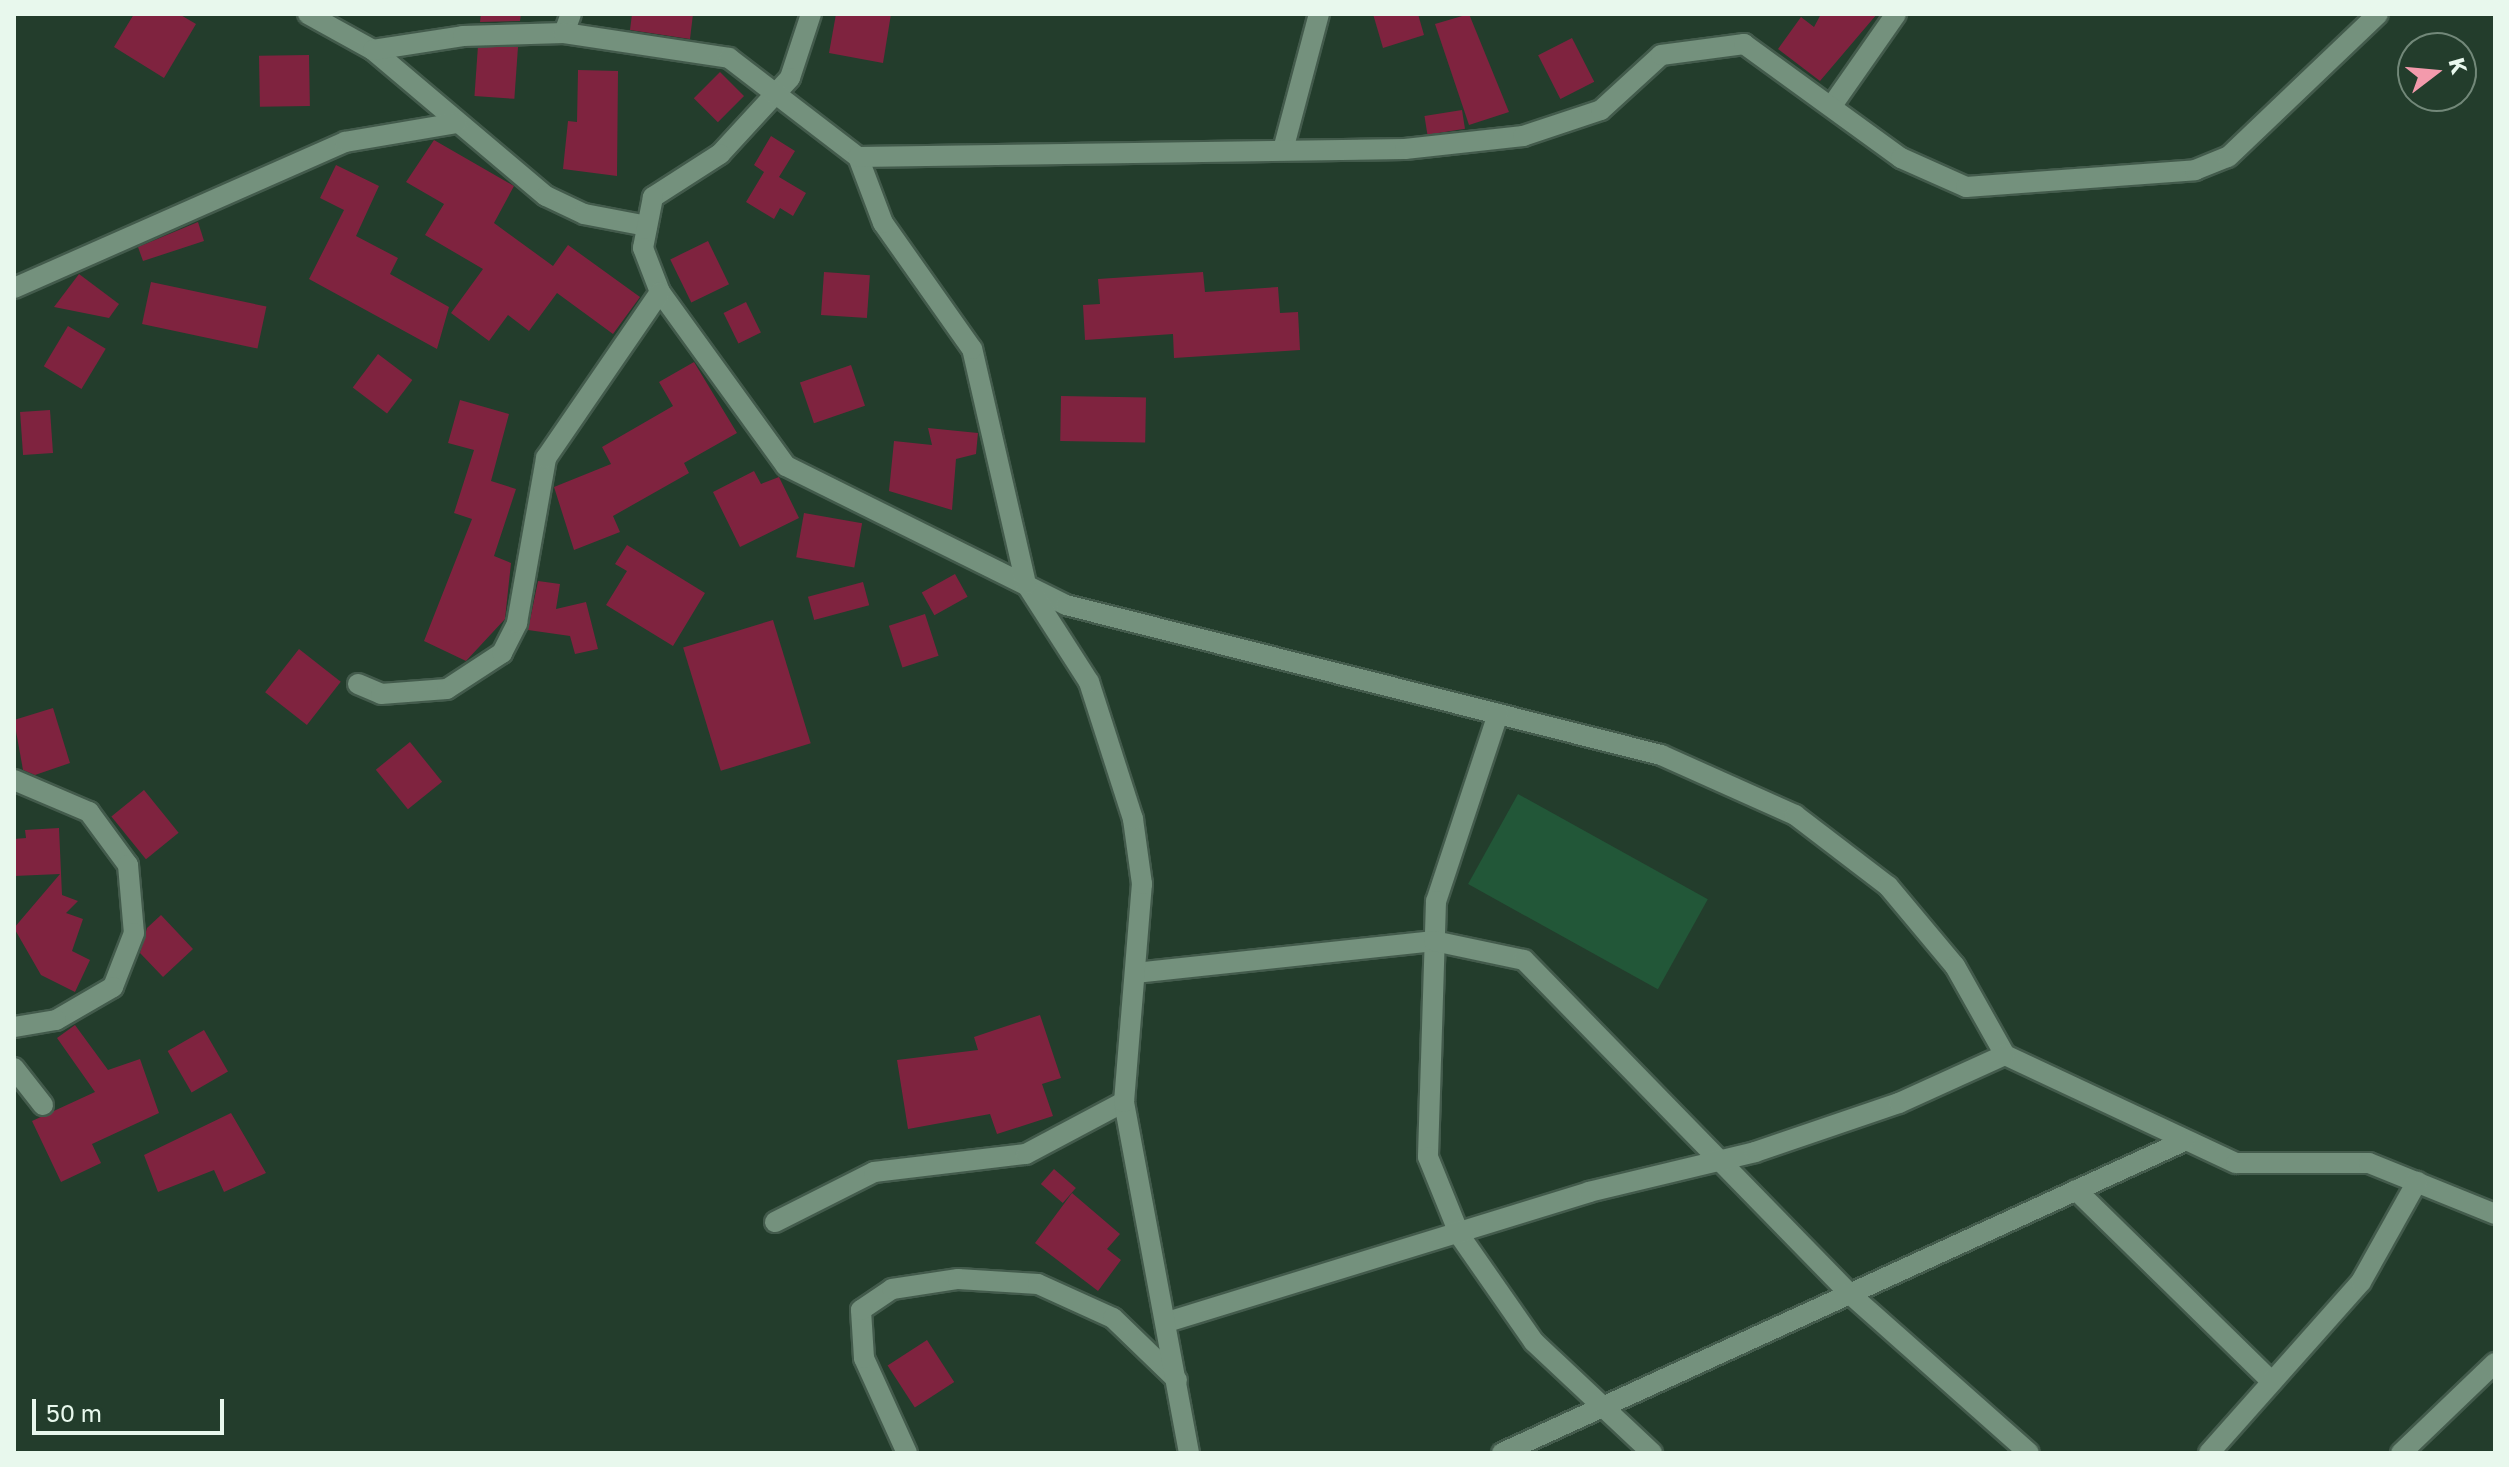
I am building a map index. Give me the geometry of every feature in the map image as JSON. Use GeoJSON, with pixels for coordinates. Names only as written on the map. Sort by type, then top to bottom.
{"type":"FeatureCollection","features":[{"type":"Feature","properties":{"kind":"street"},"geometry":{"type":"LineString","coordinates":[[308,14],[373,50],[546,196],[584,214],[647,226]]}},
{"type":"Feature","properties":{"kind":"street"},"geometry":{"type":"LineString","coordinates":[[811,14],[790,78],[720,154],[653,197],[643,248],[660,292],[786,466],[1066,605],[1661,755],[1795,815],[1888,886],[1955,966],[2005,1055],[2236,1163],[2369,1163],[2495,1214]]}},
{"type":"Feature","properties":{"kind":"street"},"geometry":{"type":"LineString","coordinates":[[1283,150],[1319,14]]}},
{"type":"Feature","properties":{"kind":"street"},"geometry":{"type":"LineString","coordinates":[[1833,104],[1896,14]]}},
{"type":"Feature","properties":{"kind":"street"},"geometry":{"type":"LineString","coordinates":[[373,50],[567,24],[729,58],[777,92],[824,137],[858,157],[1405,149],[1523,136],[1601,110],[1661,55],[1744,44],[1833,104],[1901,158],[1966,187],[2195,170],[2228,157],[2378,14]]}},
{"type":"Feature","properties":{"kind":"street"},"geometry":{"type":"LineString","coordinates":[[14,288],[345,142],[456,123]]}},
{"type":"Feature","properties":{"kind":"street"},"geometry":{"type":"LineString","coordinates":[[858,157],[883,223],[972,349],[1026,584],[1089,682],[1133,819],[1142,884],[1124,1102],[1180,1383],[1189,1453]]}},
{"type":"Feature","properties":{"kind":"street"},"geometry":{"type":"LineString","coordinates":[[358,684],[381,694],[447,689],[502,653],[517,623],[546,458],[660,292]]}},
{"type":"Feature","properties":{"kind":"street"},"geometry":{"type":"LineString","coordinates":[[1498,714],[1436,901],[1428,1157],[1460,1236],[1534,1342],[1652,1453]]}},
{"type":"Feature","properties":{"kind":"street"},"geometry":{"type":"LineString","coordinates":[[14,780],[89,812],[128,865],[134,933],[113,987],[56,1020],[14,1027]]}},
{"type":"Feature","properties":{"kind":"street"},"geometry":{"type":"LineString","coordinates":[[1135,973],[1434,941],[1524,960],[1716,1161],[1850,1294],[2029,1453]]}},
{"type":"Feature","properties":{"kind":"street"},"geometry":{"type":"LineString","coordinates":[[1167,1322],[1460,1236],[1589,1192],[1716,1161],[1899,1103],[2005,1055]]}},
{"type":"Feature","properties":{"kind":"street"},"geometry":{"type":"LineString","coordinates":[[14,1068],[43,1105]]}},
{"type":"Feature","properties":{"kind":"street"},"geometry":{"type":"LineString","coordinates":[[775,1222],[874,1172],[1026,1154],[1124,1102]]}},
{"type":"Feature","properties":{"kind":"street"},"geometry":{"type":"LineString","coordinates":[[1502,1453],[1600,1405],[2184,1141]]}},
{"type":"Feature","properties":{"kind":"street"},"geometry":{"type":"LineString","coordinates":[[2209,1453],[2361,1282],[2417,1182]]}},
{"type":"Feature","properties":{"kind":"street"},"geometry":{"type":"LineString","coordinates":[[2076,1190],[2272,1382]]}},
{"type":"Feature","properties":{"kind":"street"},"geometry":{"type":"LineString","coordinates":[[907,1453],[864,1358],[861,1310],[892,1289],[958,1279],[1038,1284],[1113,1318],[1180,1383]]}},
{"type":"Feature","properties":{"kind":"street"},"geometry":{"type":"LineString","coordinates":[[2401,1453],[2495,1363]]}},
{"type":"Feature","properties":{"kind":"green space"},"geometry":{"type":"Polygon","coordinates":[[[1518,794],[1708,899],[1658,989],[1468,884],[1518,794]]]}},
{"type":"Feature","properties":{"kind":"building"},"geometry":{"type":"Polygon","coordinates":[[[134,14],[179,14],[196,24],[164,78],[114,47],[134,14]]]}},
{"type":"Feature","properties":{"kind":"building"},"geometry":{"type":"Polygon","coordinates":[[[481,14],[521,14],[520,21],[480,22],[481,14]]]}},
{"type":"Feature","properties":{"kind":"building"},"geometry":{"type":"Polygon","coordinates":[[[632,14],[693,14],[690,39],[630,30],[632,14]]]}},
{"type":"Feature","properties":{"kind":"building"},"geometry":{"type":"Polygon","coordinates":[[[836,14],[891,14],[883,63],[829,53],[836,14]]]}},
{"type":"Feature","properties":{"kind":"building"},"geometry":{"type":"Polygon","coordinates":[[[1373,14],[1418,14],[1424,35],[1383,48],[1373,14]]]}},
{"type":"Feature","properties":{"kind":"building"},"geometry":{"type":"Polygon","coordinates":[[[1469,14],[1509,112],[1469,125],[1435,24],[1469,14]]]}},
{"type":"Feature","properties":{"kind":"building"},"geometry":{"type":"Polygon","coordinates":[[[1821,14],[1877,14],[1820,81],[1778,49],[1801,17],[1814,27],[1821,14]]]}},
{"type":"Feature","properties":{"kind":"building"},"geometry":{"type":"Polygon","coordinates":[[[1572,38],[1594,82],[1560,99],[1538,55],[1572,38]]]}},
{"type":"Feature","properties":{"kind":"building"},"geometry":{"type":"Polygon","coordinates":[[[478,44],[518,47],[514,99],[474,96],[478,44]]]}},
{"type":"Feature","properties":{"kind":"building"},"geometry":{"type":"Polygon","coordinates":[[[309,55],[310,106],[260,107],[259,56],[309,55]]]}},
{"type":"Feature","properties":{"kind":"building"},"geometry":{"type":"Polygon","coordinates":[[[578,70],[618,71],[617,176],[563,169],[568,121],[577,122],[578,70]]]}},
{"type":"Feature","properties":{"kind":"building"},"geometry":{"type":"Polygon","coordinates":[[[720,72],[744,96],[718,122],[694,98],[720,72]]]}},
{"type":"Feature","properties":{"kind":"building"},"geometry":{"type":"Polygon","coordinates":[[[1462,110],[1465,129],[1427,135],[1424,116],[1462,110]]]}},
{"type":"Feature","properties":{"kind":"building"},"geometry":{"type":"Polygon","coordinates":[[[771,136],[795,151],[779,177],[806,193],[793,216],[780,208],[774,219],[746,202],[764,172],[754,165],[771,136]]]}},
{"type":"Feature","properties":{"kind":"building"},"geometry":{"type":"Polygon","coordinates":[[[434,140],[514,186],[494,223],[553,266],[568,245],[640,297],[613,334],[557,293],[529,331],[508,315],[489,341],[451,313],[483,269],[425,235],[444,204],[406,182],[434,140]]]}},
{"type":"Feature","properties":{"kind":"building"},"geometry":{"type":"Polygon","coordinates":[[[336,165],[379,186],[356,236],[398,258],[390,274],[449,307],[437,349],[309,279],[344,210],[320,198],[336,165]]]}},
{"type":"Feature","properties":{"kind":"building"},"geometry":{"type":"Polygon","coordinates":[[[198,222],[204,241],[143,261],[138,247],[198,222]]]}},
{"type":"Feature","properties":{"kind":"building"},"geometry":{"type":"Polygon","coordinates":[[[708,241],[729,284],[691,303],[670,259],[708,241]]]}},
{"type":"Feature","properties":{"kind":"building"},"geometry":{"type":"Polygon","coordinates":[[[824,272],[870,275],[867,318],[821,315],[824,272]]]}},
{"type":"Feature","properties":{"kind":"building"},"geometry":{"type":"Polygon","coordinates":[[[1203,272],[1205,292],[1278,287],[1280,313],[1298,312],[1300,350],[1174,358],[1173,334],[1085,340],[1083,305],[1100,304],[1098,279],[1203,272]]]}},
{"type":"Feature","properties":{"kind":"building"},"geometry":{"type":"Polygon","coordinates":[[[79,274],[119,304],[109,318],[54,307],[79,274]]]}},
{"type":"Feature","properties":{"kind":"building"},"geometry":{"type":"Polygon","coordinates":[[[151,282],[266,307],[257,349],[142,324],[151,282]]]}},
{"type":"Feature","properties":{"kind":"building"},"geometry":{"type":"Polygon","coordinates":[[[746,302],[761,333],[738,344],[724,313],[746,302]]]}},
{"type":"Feature","properties":{"kind":"building"},"geometry":{"type":"Polygon","coordinates":[[[68,326],[106,349],[82,389],[44,366],[68,326]]]}},
{"type":"Feature","properties":{"kind":"building"},"geometry":{"type":"Polygon","coordinates":[[[378,354],[412,380],[387,413],[353,388],[378,354]]]}},
{"type":"Feature","properties":{"kind":"building"},"geometry":{"type":"Polygon","coordinates":[[[694,362],[737,433],[684,463],[689,473],[613,516],[620,532],[574,550],[554,487],[611,464],[602,447],[673,406],[659,382],[694,362]]]}},
{"type":"Feature","properties":{"kind":"building"},"geometry":{"type":"Polygon","coordinates":[[[851,365],[865,406],[814,423],[800,383],[851,365]]]}},
{"type":"Feature","properties":{"kind":"building"},"geometry":{"type":"Polygon","coordinates":[[[1061,396],[1146,397],[1145,442],[1060,441],[1061,396]]]}},
{"type":"Feature","properties":{"kind":"building"},"geometry":{"type":"Polygon","coordinates":[[[460,400],[509,414],[491,481],[516,489],[494,556],[511,563],[505,619],[466,661],[424,641],[472,519],[454,513],[474,450],[448,443],[460,400]]]}},
{"type":"Feature","properties":{"kind":"building"},"geometry":{"type":"Polygon","coordinates":[[[50,410],[53,453],[23,455],[20,412],[50,410]]]}},
{"type":"Feature","properties":{"kind":"building"},"geometry":{"type":"Polygon","coordinates":[[[928,428],[978,433],[976,454],[956,459],[952,510],[889,491],[894,441],[932,445],[928,428]]]}},
{"type":"Feature","properties":{"kind":"building"},"geometry":{"type":"Polygon","coordinates":[[[754,471],[761,484],[779,477],[799,518],[740,547],[713,492],[754,471]]]}},
{"type":"Feature","properties":{"kind":"building"},"geometry":{"type":"Polygon","coordinates":[[[804,513],[862,523],[854,568],[796,557],[804,513]]]}},
{"type":"Feature","properties":{"kind":"building"},"geometry":{"type":"Polygon","coordinates":[[[627,545],[705,593],[673,646],[606,605],[627,571],[615,564],[627,545]]]}},
{"type":"Feature","properties":{"kind":"building"},"geometry":{"type":"Polygon","coordinates":[[[955,574],[968,597],[934,615],[922,592],[955,574]]]}},
{"type":"Feature","properties":{"kind":"building"},"geometry":{"type":"Polygon","coordinates":[[[538,581],[560,584],[556,609],[586,602],[598,649],[575,654],[570,636],[528,630],[538,581]]]}},
{"type":"Feature","properties":{"kind":"building"},"geometry":{"type":"Polygon","coordinates":[[[863,582],[869,605],[814,620],[808,597],[863,582]]]}},
{"type":"Feature","properties":{"kind":"building"},"geometry":{"type":"Polygon","coordinates":[[[925,614],[939,656],[902,668],[889,626],[925,614]]]}},
{"type":"Feature","properties":{"kind":"building"},"geometry":{"type":"Polygon","coordinates":[[[773,620],[811,743],[721,771],[683,647],[773,620]]]}},
{"type":"Feature","properties":{"kind":"building"},"geometry":{"type":"Polygon","coordinates":[[[299,649],[341,682],[307,725],[265,692],[299,649]]]}},
{"type":"Feature","properties":{"kind":"building"},"geometry":{"type":"Polygon","coordinates":[[[53,708],[70,763],[35,775],[23,770],[14,720],[53,708]]]}},
{"type":"Feature","properties":{"kind":"building"},"geometry":{"type":"Polygon","coordinates":[[[410,742],[442,782],[408,809],[376,770],[410,742]]]}},
{"type":"Feature","properties":{"kind":"building"},"geometry":{"type":"Polygon","coordinates":[[[144,790],[179,833],[146,859],[111,816],[144,790]]]}},
{"type":"Feature","properties":{"kind":"building"},"geometry":{"type":"Polygon","coordinates":[[[59,828],[62,895],[78,901],[66,913],[83,919],[72,951],[90,960],[75,992],[41,975],[14,928],[60,874],[14,876],[14,839],[26,838],[25,830],[59,828]]]}},
{"type":"Feature","properties":{"kind":"building"},"geometry":{"type":"Polygon","coordinates":[[[161,915],[193,949],[163,977],[140,953],[147,928],[161,915]]]}},
{"type":"Feature","properties":{"kind":"building"},"geometry":{"type":"Polygon","coordinates":[[[1040,1015],[1061,1078],[1042,1084],[1053,1116],[997,1134],[990,1114],[908,1129],[897,1060],[978,1050],[974,1037],[1040,1015]]]}},
{"type":"Feature","properties":{"kind":"building"},"geometry":{"type":"Polygon","coordinates":[[[75,1025],[108,1070],[140,1059],[159,1113],[92,1144],[101,1163],[61,1182],[32,1121],[95,1092],[57,1038],[75,1025]]]}},
{"type":"Feature","properties":{"kind":"building"},"geometry":{"type":"Polygon","coordinates":[[[204,1030],[228,1072],[192,1093],[168,1051],[204,1030]]]}},
{"type":"Feature","properties":{"kind":"building"},"geometry":{"type":"Polygon","coordinates":[[[231,1113],[266,1173],[224,1192],[214,1170],[158,1192],[144,1155],[231,1113]]]}},
{"type":"Feature","properties":{"kind":"building"},"geometry":{"type":"Polygon","coordinates":[[[1054,1169],[1076,1188],[1063,1203],[1041,1184],[1054,1169]]]}},
{"type":"Feature","properties":{"kind":"building"},"geometry":{"type":"Polygon","coordinates":[[[1072,1193],[1120,1234],[1107,1249],[1121,1260],[1098,1291],[1035,1243],[1072,1193]]]}},
{"type":"Feature","properties":{"kind":"building"},"geometry":{"type":"Polygon","coordinates":[[[927,1340],[954,1382],[915,1408],[888,1366],[927,1340]]]}}]}
